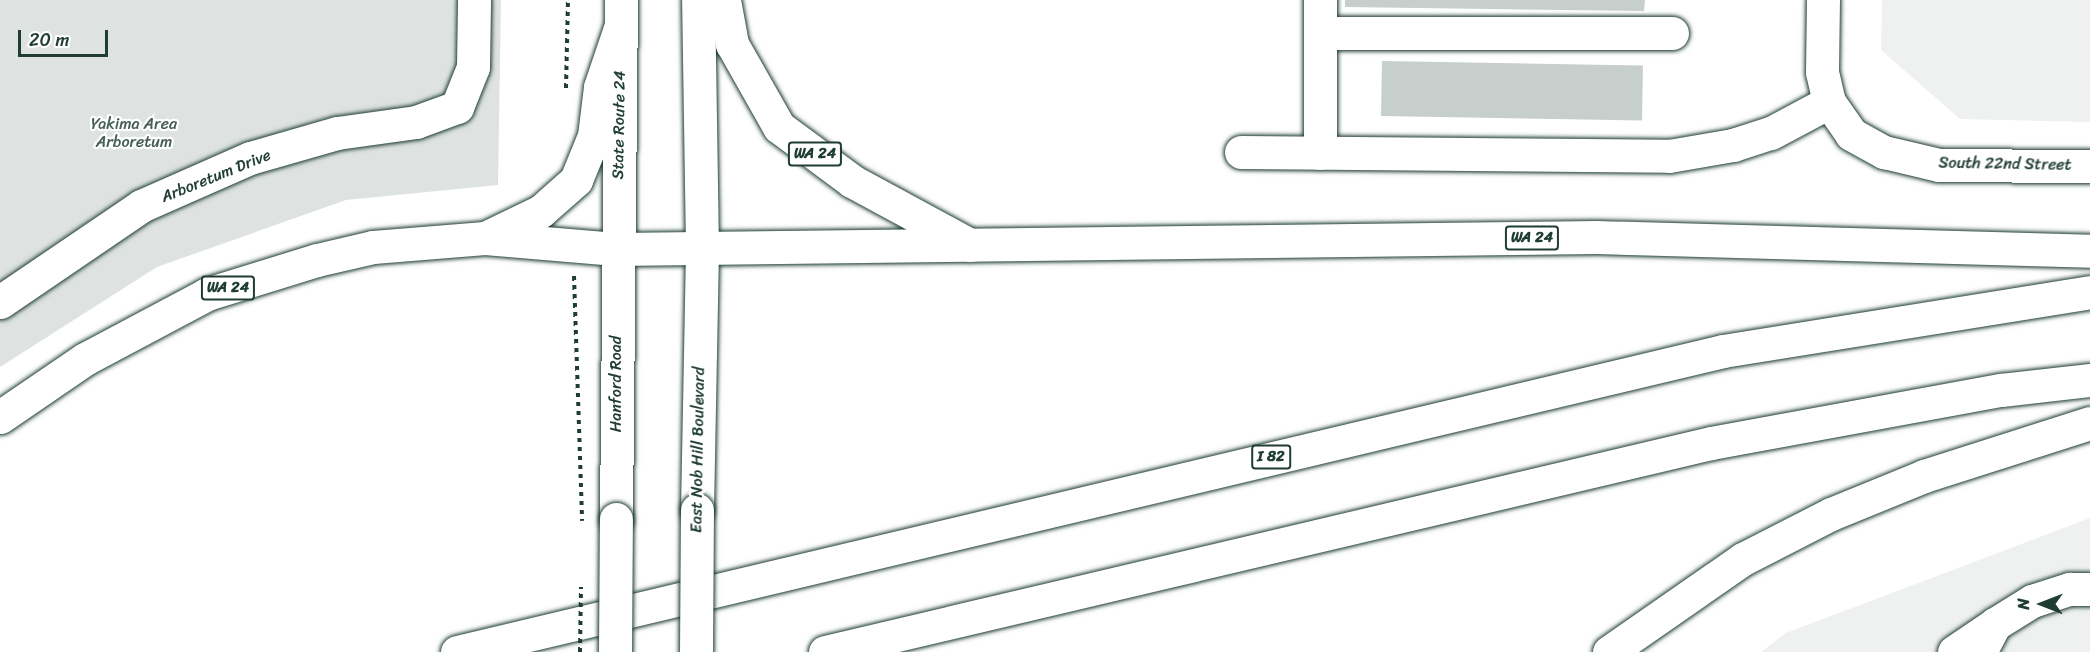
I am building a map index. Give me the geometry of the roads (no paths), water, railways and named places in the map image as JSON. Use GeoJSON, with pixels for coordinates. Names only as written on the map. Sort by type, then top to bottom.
{"type":"FeatureCollection","features":[{"type":"Feature","properties":{"kind":"main road","name":"Arboretum Drive"},"geometry":{"type":"LineString","coordinates":[[0,302],[141,206],[250,158],[337,133],[416,122],[457,107],[473,67],[474,0]]}},
{"type":"Feature","properties":{"kind":"main road"},"geometry":{"type":"LineString","coordinates":[[698,0],[702,248]]}},
{"type":"Feature","properties":{"kind":"main road","name":"WA 24"},"geometry":{"type":"LineString","coordinates":[[724,0],[732,44],[779,127],[852,181],[974,247],[1596,237],[2090,251]]}},
{"type":"Feature","properties":{"kind":"main road"},"geometry":{"type":"LineString","coordinates":[[1320,0],[1320,153]]}},
{"type":"Feature","properties":{"kind":"main road","name":"South 22nd Street"},"geometry":{"type":"LineString","coordinates":[[1823,0],[1822,72],[1829,102],[1851,134],[1884,152],[1939,165],[2090,166]]}},
{"type":"Feature","properties":{"kind":"main road","name":"WA 24"},"geometry":{"type":"LineString","coordinates":[[0,417],[85,359],[207,294],[317,260],[373,248],[485,238],[541,211],[576,180],[594,136],[600,87],[621,12]]}},
{"type":"Feature","properties":{"kind":"main road","name":"State Route 24"},"geometry":{"type":"LineString","coordinates":[[616,249],[621,12]]}},
{"type":"Feature","properties":{"kind":"main road"},"geometry":{"type":"LineString","coordinates":[[1320,33],[1672,33]]}},
{"type":"Feature","properties":{"kind":"main road"},"geometry":{"type":"LineString","coordinates":[[1241,152],[1669,156],[1733,145],[1771,133],[1829,102]]}},
{"type":"Feature","properties":{"kind":"main road"},"geometry":{"type":"LineString","coordinates":[[485,238],[616,249],[974,247]]}},
{"type":"Feature","properties":{"kind":"main road","name":"East Nob Hill Boulevard"},"geometry":{"type":"LineString","coordinates":[[696,652],[702,248]]}},
{"type":"Feature","properties":{"kind":"main road","name":"Hanford Road"},"geometry":{"type":"LineString","coordinates":[[615,652],[616,249]]}},
{"type":"Feature","properties":{"kind":"main road","name":"I 82"},"geometry":{"type":"LineString","coordinates":[[457,652],[1723,351],[2090,292]]}},
{"type":"Feature","properties":{"kind":"main road"},"geometry":{"type":"LineString","coordinates":[[825,652],[1711,443],[2001,390],[2090,380]]}},
{"type":"Feature","properties":{"kind":"main road"},"geometry":{"type":"LineString","coordinates":[[1609,652],[1743,559],[1831,514],[1924,476],[2090,423]]}},
{"type":"Feature","properties":{"kind":"main road"},"geometry":{"type":"LineString","coordinates":[[1954,652],[1988,638],[2040,598],[2070,589],[2090,589]]}},
{"type":"Feature","properties":{"kind":"park label","name":"Yakima Area Arboretum"},"geometry":{"type":"Point","coordinates":[134,133]}}]}
